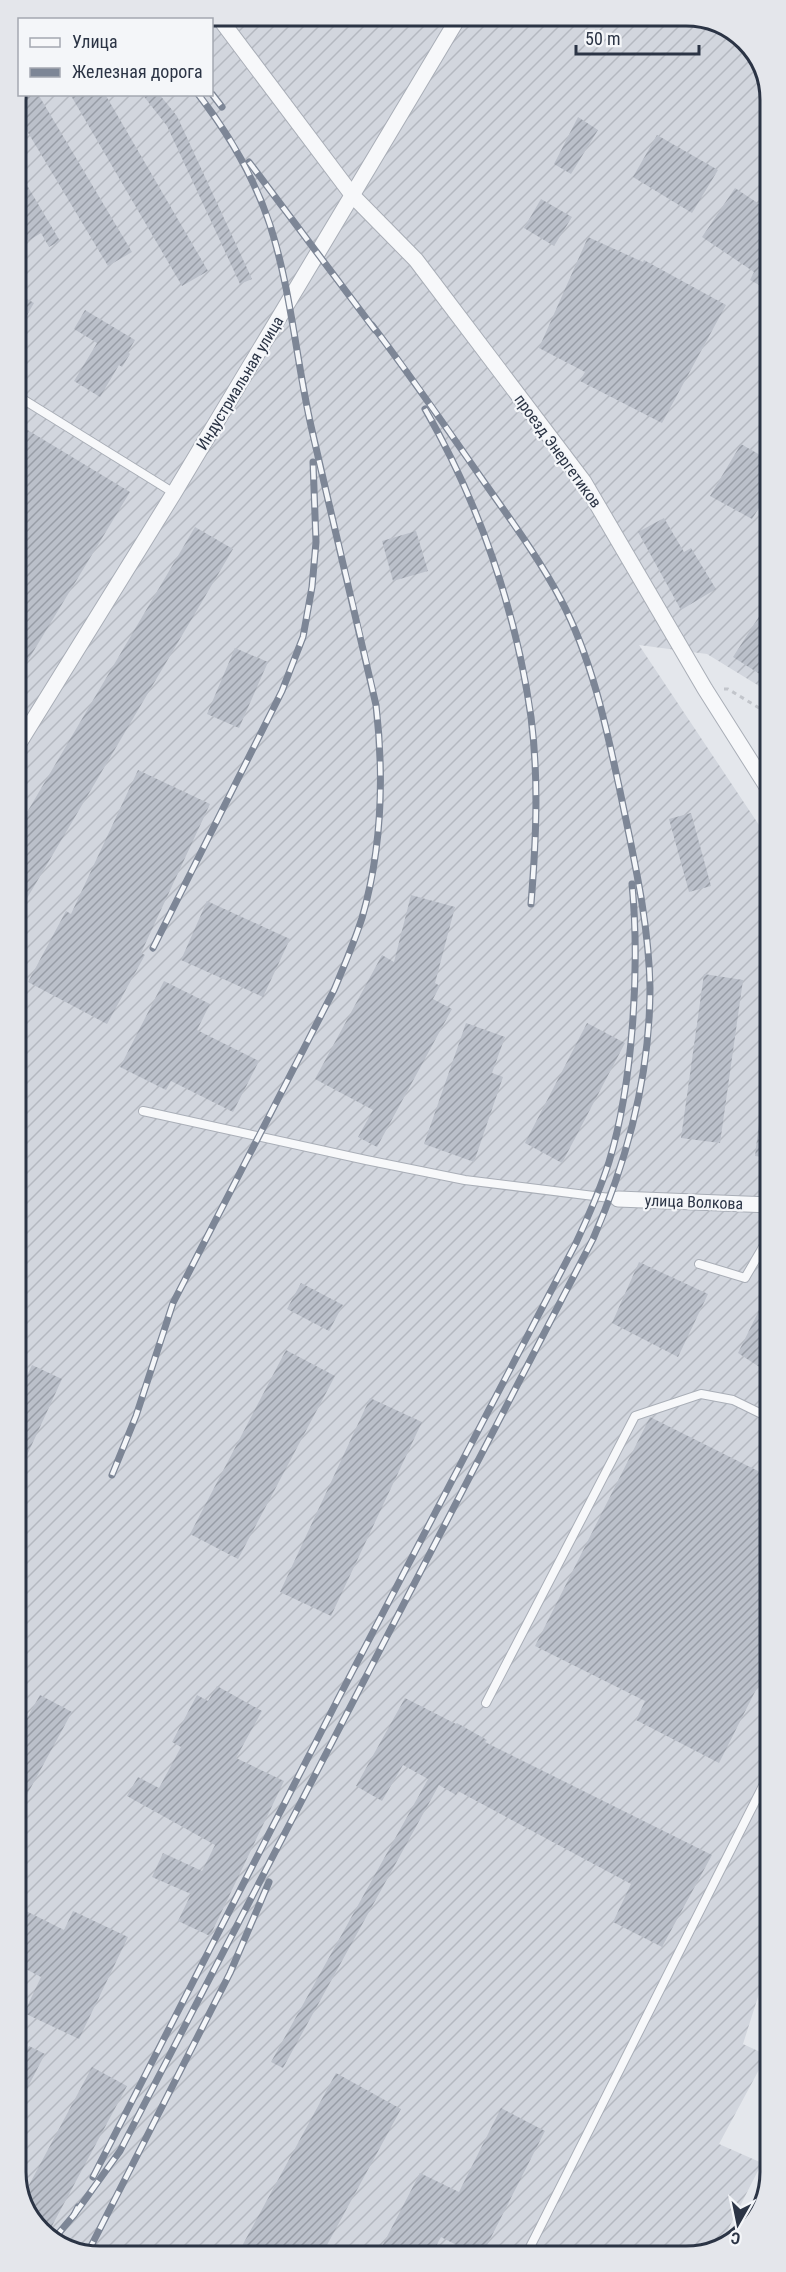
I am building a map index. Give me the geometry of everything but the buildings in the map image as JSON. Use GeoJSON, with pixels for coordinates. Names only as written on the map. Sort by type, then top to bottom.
{"type":"FeatureCollection","features":[{"type":"Feature","properties":{"kind":"street","name":"проезд Энергетиков"},"geometry":{"type":"LineString","coordinates":[[225,26],[353,196],[416,260],[584,482],[705,689],[760,776]]}},
{"type":"Feature","properties":{"kind":"street","name":"Индустриальная улица"},"geometry":{"type":"LineString","coordinates":[[26,732],[174,493],[453,26]]}},
{"type":"Feature","properties":{"kind":"street","name":"улица Волкова"},"geometry":{"type":"LineString","coordinates":[[618,1198],[760,1205]]}},
{"type":"Feature","properties":{"kind":"lane"},"geometry":{"type":"LineString","coordinates":[[26,401],[174,493]]}},
{"type":"Feature","properties":{"kind":"lane"},"geometry":{"type":"LineString","coordinates":[[142,1111],[465,1180],[618,1198]]}},
{"type":"Feature","properties":{"kind":"lane"},"geometry":{"type":"LineString","coordinates":[[699,1264],[744,1278],[760,1252]]}},
{"type":"Feature","properties":{"kind":"lane"},"geometry":{"type":"LineString","coordinates":[[486,1703],[635,1416],[701,1394],[733,1400],[760,1413]]}},
{"type":"Feature","properties":{"kind":"lane"},"geometry":{"type":"LineString","coordinates":[[531,2246],[760,1792]]}},
{"type":"Feature","properties":{"kind":"path"},"geometry":{"type":"LineString","coordinates":[[705,689],[728,689],[760,709]]}},
{"type":"Feature","properties":{"kind":"shaded area"},"geometry":{"type":"Polygon","coordinates":[[[213,26],[692,26],[715,31],[735,44],[748,58],[758,80],[760,89],[760,686],[707,654],[639,645],[760,826],[760,1990],[743,2044],[760,2052],[760,2068],[719,2144],[760,2162],[760,2167],[725,2236],[697,2246],[94,2246],[71,2241],[51,2228],[38,2214],[28,2192],[26,2183],[26,96],[213,96],[213,26]]]}},
{"type":"Feature","properties":{"kind":"railway"},"geometry":{"type":"LineString","coordinates":[[213,95],[222,107]]}},
{"type":"Feature","properties":{"kind":"railway"},"geometry":{"type":"LineString","coordinates":[[112,1475],[136,1416],[173,1303],[334,990],[349,954],[369,892],[380,812],[379,731],[376,705],[311,426],[277,250],[264,207],[248,173],[230,140],[199,96]]}},
{"type":"Feature","properties":{"kind":"railway"},"geometry":{"type":"LineString","coordinates":[[249,162],[375,330]]}},
{"type":"Feature","properties":{"kind":"railway"},"geometry":{"type":"LineString","coordinates":[[74,2215],[120,2151],[593,1239],[626,1148],[641,1085],[649,1020],[647,938],[635,864],[609,742],[590,669],[572,622],[534,554],[428,401],[372,325]]}},
{"type":"Feature","properties":{"kind":"railway"},"geometry":{"type":"LineString","coordinates":[[425,409],[462,482],[478,520],[493,558],[516,637],[534,740],[536,787],[531,904]]}},
{"type":"Feature","properties":{"kind":"railway"},"geometry":{"type":"LineString","coordinates":[[153,948],[282,691],[303,637],[312,587],[316,542],[313,462]]}},
{"type":"Feature","properties":{"kind":"railway"},"geometry":{"type":"LineString","coordinates":[[93,2177],[338,1699],[576,1243],[594,1203],[609,1162],[617,1131],[629,1061],[635,988],[632,884]]}},
{"type":"Feature","properties":{"kind":"railway"},"geometry":{"type":"LineString","coordinates":[[91,2246],[230,1973],[269,1882]]}},
{"type":"Feature","properties":{"kind":"railway"},"geometry":{"type":"LineString","coordinates":[[58,2234],[78,2207]]}}]}
